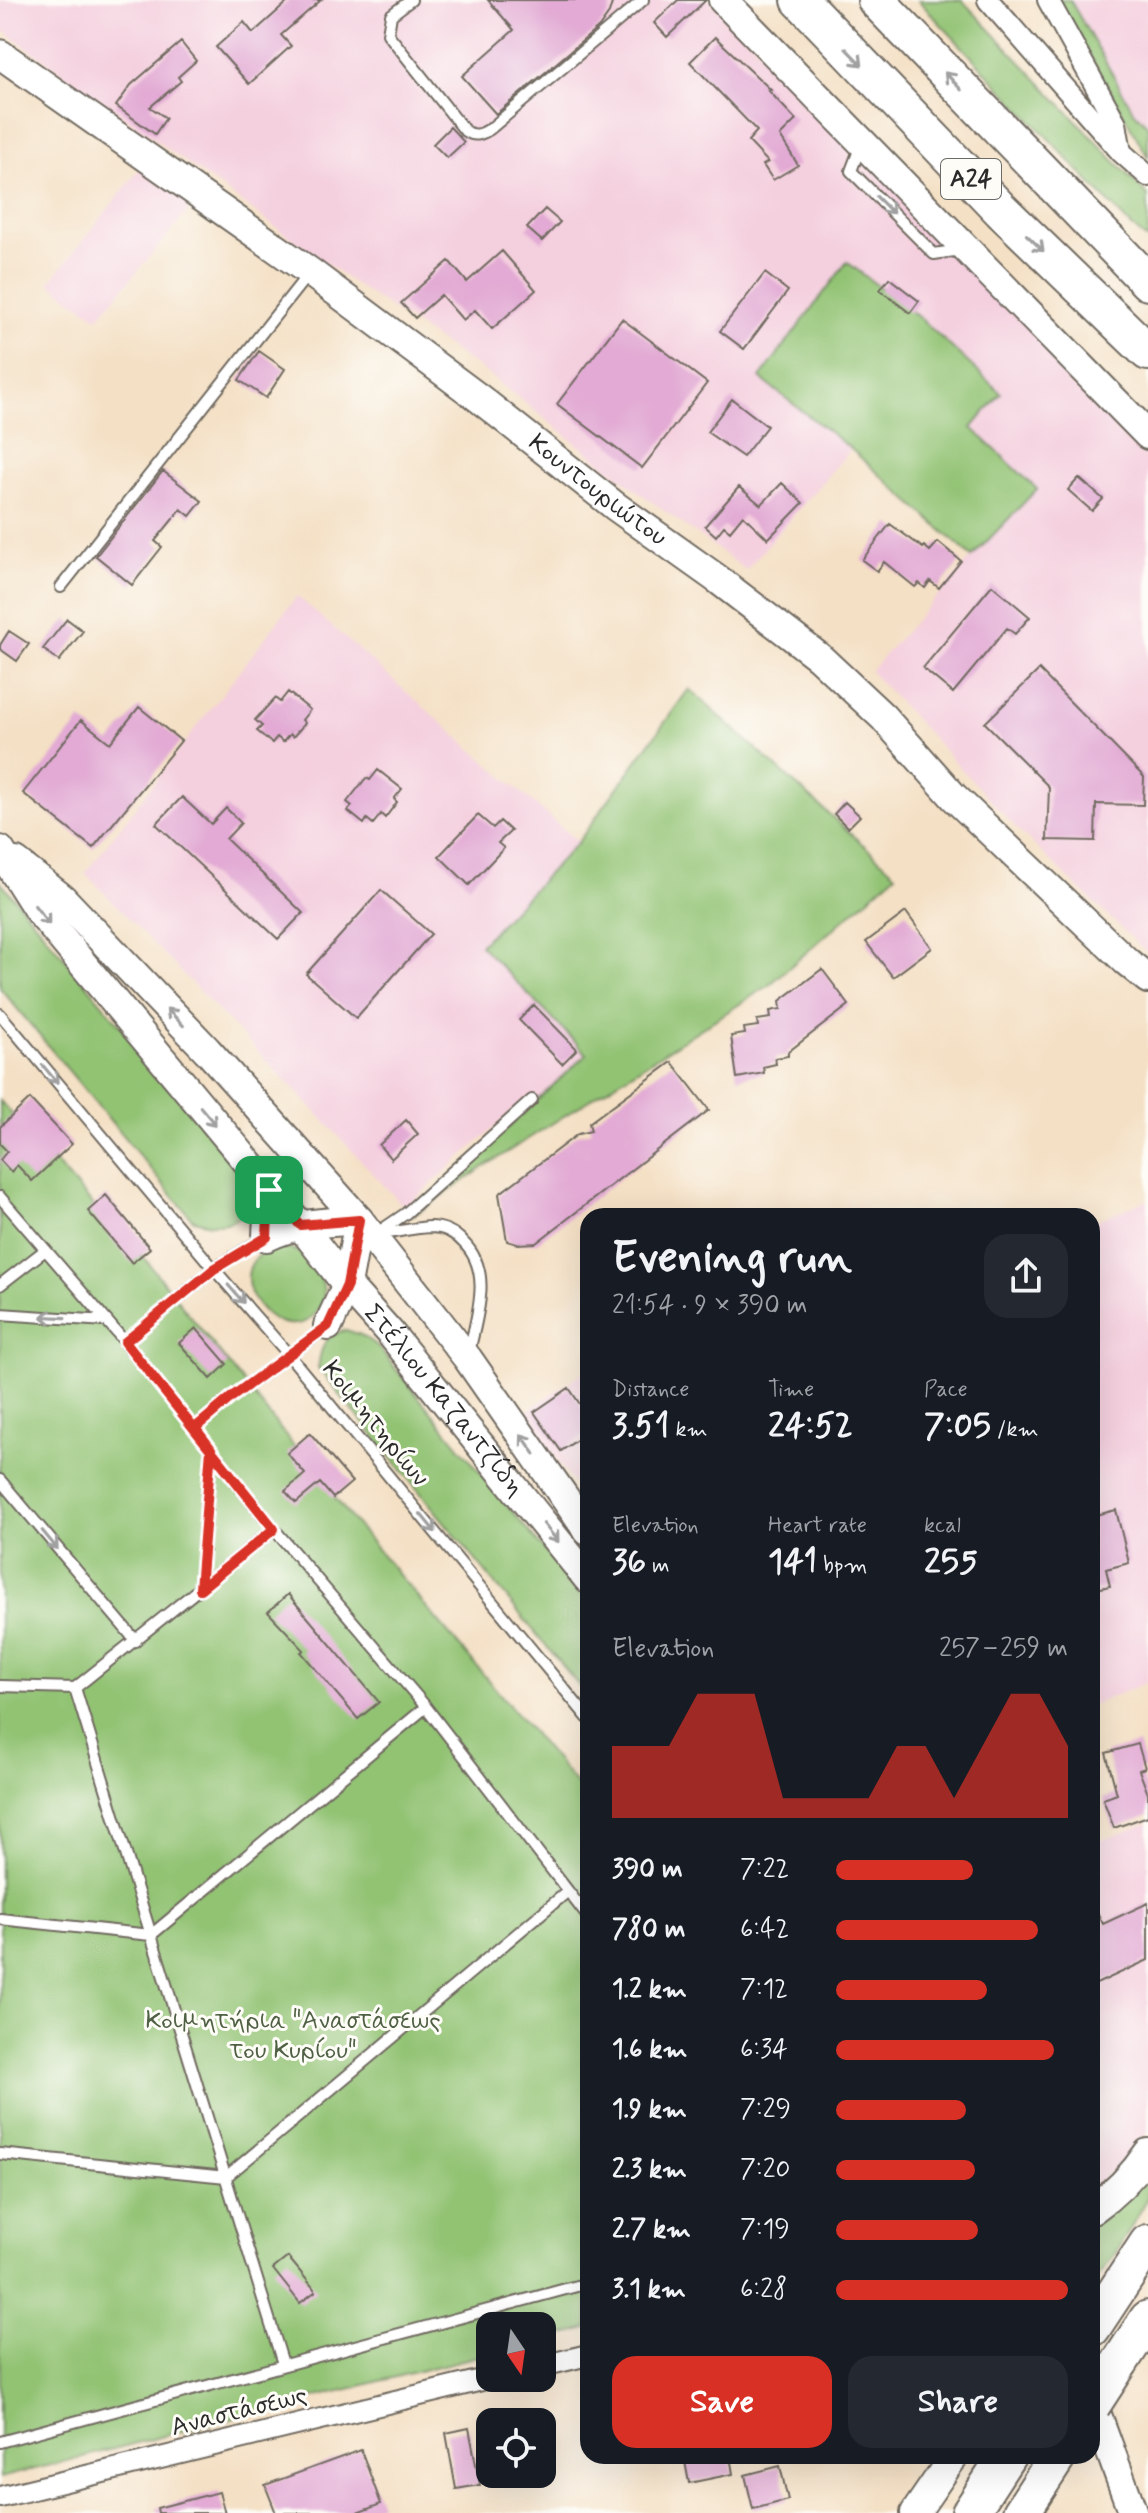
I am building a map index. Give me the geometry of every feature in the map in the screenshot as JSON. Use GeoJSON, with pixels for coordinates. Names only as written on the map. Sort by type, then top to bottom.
{"type":"FeatureCollection","features":[{"type":"Feature","properties":{"kind":"highway","name":"Α24"},"geometry":{"type":"LineString","coordinates":[[800,0],[1001,210],[1148,352]]}},
{"type":"Feature","properties":{"kind":"highway","name":"Α24"},"geometry":{"type":"LineString","coordinates":[[876,0],[1148,282]]}},
{"type":"Feature","properties":{"kind":"highway"},"geometry":{"type":"LineString","coordinates":[[1100,2315],[1148,2243]]}},
{"type":"Feature","properties":{"kind":"highway"},"geometry":{"type":"LineString","coordinates":[[1100,2391],[1148,2319]]}},
{"type":"Feature","properties":{"kind":"highway"},"geometry":{"type":"LineString","coordinates":[[970,2513],[1002,2464]]}},
{"type":"Feature","properties":{"kind":"highway"},"geometry":{"type":"LineString","coordinates":[[1021,2513],[1053,2464]]}},
{"type":"Feature","properties":{"kind":"main road"},"geometry":{"type":"LineString","coordinates":[[723,0],[1148,435]]}},
{"type":"Feature","properties":{"kind":"main road","name":"Κουντουριώτου"},"geometry":{"type":"LineString","coordinates":[[0,54],[310,272],[480,399],[615,506],[819,657],[883,717],[954,797],[1148,979]]}},
{"type":"Feature","properties":{"kind":"main road","name":"Στέλιου Καζαντζίδη"},"geometry":{"type":"LineString","coordinates":[[0,849],[38,910],[390,1333],[580,1569]]}},
{"type":"Feature","properties":{"kind":"main road","name":"Στέλιου Καζαντζίδη"},"geometry":{"type":"LineString","coordinates":[[0,849],[62,898],[207,1050],[365,1228],[468,1359],[580,1520]]}},
{"type":"Feature","properties":{"kind":"main road"},"geometry":{"type":"LineString","coordinates":[[267,1237],[269,1190]]}},
{"type":"Feature","properties":{"kind":"main road"},"geometry":{"type":"LineString","coordinates":[[267,1237],[284,1228],[300,1225],[365,1228],[347,1285],[328,1326]]}},
{"type":"Feature","properties":{"kind":"main road"},"geometry":{"type":"LineString","coordinates":[[328,1326],[348,1320],[361,1321],[390,1333]]}},
{"type":"Feature","properties":{"kind":"main road"},"geometry":{"type":"LineString","coordinates":[[1100,2205],[1133,2176],[1148,2153]]}},
{"type":"Feature","properties":{"kind":"main road"},"geometry":{"type":"LineString","coordinates":[[1100,2424],[1133,2513]]}},
{"type":"Feature","properties":{"kind":"main road"},"geometry":{"type":"LineString","coordinates":[[915,2513],[949,2464]]}},
{"type":"Feature","properties":{"kind":"street"},"geometry":{"type":"LineString","coordinates":[[988,0],[1121,152],[1148,176]]}},
{"type":"Feature","properties":{"kind":"street"},"geometry":{"type":"LineString","coordinates":[[1048,0],[1116,123],[1121,152]]}},
{"type":"Feature","properties":{"kind":"street"},"geometry":{"type":"LineString","coordinates":[[556,2363],[580,2357]]}},
{"type":"Feature","properties":{"kind":"street","name":"Αναστάσεως"},"geometry":{"type":"LineString","coordinates":[[0,2497],[476,2381]]}},
{"type":"Feature","properties":{"kind":"lane"},"geometry":{"type":"LineString","coordinates":[[411,0],[391,15],[388,34],[465,131],[480,135],[643,0]]}},
{"type":"Feature","properties":{"kind":"lane"},"geometry":{"type":"LineString","coordinates":[[61,587],[310,272]]}},
{"type":"Feature","properties":{"kind":"lane","name":"Κοιμητηρίων"},"geometry":{"type":"LineString","coordinates":[[0,1014],[289,1355],[580,1708]]}},
{"type":"Feature","properties":{"kind":"lane"},"geometry":{"type":"LineString","coordinates":[[365,1228],[405,1214],[532,1100]]}},
{"type":"Feature","properties":{"kind":"lane"},"geometry":{"type":"LineString","coordinates":[[0,1197],[125,1342],[274,1529],[426,1707],[580,1907]]}},
{"type":"Feature","properties":{"kind":"lane"},"geometry":{"type":"LineString","coordinates":[[365,1228],[441,1228],[456,1234],[467,1245],[478,1261],[482,1279],[468,1359]]}},
{"type":"Feature","properties":{"kind":"lane"},"geometry":{"type":"LineString","coordinates":[[125,1342],[214,1269],[267,1237]]}},
{"type":"Feature","properties":{"kind":"lane"},"geometry":{"type":"LineString","coordinates":[[0,1285],[44,1251]]}},
{"type":"Feature","properties":{"kind":"lane"},"geometry":{"type":"LineString","coordinates":[[0,1314],[106,1321]]}},
{"type":"Feature","properties":{"kind":"lane"},"geometry":{"type":"LineString","coordinates":[[195,1428],[328,1326]]}},
{"type":"Feature","properties":{"kind":"lane"},"geometry":{"type":"LineString","coordinates":[[200,1589],[211,1449]]}},
{"type":"Feature","properties":{"kind":"lane"},"geometry":{"type":"LineString","coordinates":[[0,1480],[136,1641]]}},
{"type":"Feature","properties":{"kind":"lane"},"geometry":{"type":"LineString","coordinates":[[0,1686],[75,1688],[274,1529]]}},
{"type":"Feature","properties":{"kind":"lane"},"geometry":{"type":"LineString","coordinates":[[75,1688],[283,2364]]}},
{"type":"Feature","properties":{"kind":"lane"},"geometry":{"type":"LineString","coordinates":[[0,1919],[151,1935],[426,1707]]}},
{"type":"Feature","properties":{"kind":"lane"},"geometry":{"type":"LineString","coordinates":[[0,2154],[226,2177],[567,1892]]}},
{"type":"Feature","properties":{"kind":"lane"},"geometry":{"type":"LineString","coordinates":[[0,2442],[580,2285]]}},
{"type":"Feature","properties":{"kind":"shaded area"},"geometry":{"type":"Polygon","coordinates":[[[0,0],[710,0],[1148,448],[1148,954],[1019,831],[870,671],[1037,489],[972,428],[1001,393],[760,379],[851,449],[746,570],[648,499],[485,372],[349,280],[0,28],[0,0]]]}},
{"type":"Feature","properties":{"kind":"shaded area"},"geometry":{"type":"Polygon","coordinates":[[[1058,0],[1148,0],[1148,157],[1145,154],[1058,0]]]}},
{"type":"Feature","properties":{"kind":"shaded area"},"geometry":{"type":"Polygon","coordinates":[[[143,165],[195,203],[98,318],[49,283],[143,165]]]}},
{"type":"Feature","properties":{"kind":"shaded area"},"geometry":{"type":"Polygon","coordinates":[[[297,596],[578,842],[480,945],[587,1054],[535,1103],[529,1096],[405,1208],[85,873],[297,596]]]}},
{"type":"Feature","properties":{"kind":"shaded area"},"geometry":{"type":"Polygon","coordinates":[[[1148,1200],[1148,1682],[1100,1702],[1100,1219],[1148,1200]]]}},
{"type":"Feature","properties":{"kind":"shaded area"},"geometry":{"type":"Polygon","coordinates":[[[580,1374],[580,1493],[524,1413],[580,1374]]]}},
{"type":"Feature","properties":{"kind":"shaded area"},"geometry":{"type":"Polygon","coordinates":[[[1148,1823],[1148,2131],[1125,2161],[1100,2182],[1100,1841],[1148,1823]]]}},
{"type":"Feature","properties":{"kind":"green space"},"geometry":{"type":"Polygon","coordinates":[[[918,0],[962,0],[1148,196],[1148,240],[1130,225],[918,0]]]}},
{"type":"Feature","properties":{"kind":"green space"},"geometry":{"type":"Polygon","coordinates":[[[1058,0],[1070,0],[1133,110],[1148,126],[1148,157],[1058,0]]]}},
{"type":"Feature","properties":{"kind":"green space"},"geometry":{"type":"Polygon","coordinates":[[[847,262],[922,320],[1001,393],[972,428],[1037,489],[972,557],[851,449],[760,378],[847,262]]]}},
{"type":"Feature","properties":{"kind":"green space"},"geometry":{"type":"Polygon","coordinates":[[[689,689],[896,874],[768,986],[487,1165],[413,1216],[587,1054],[480,945],[578,842],[689,689]]]}},
{"type":"Feature","properties":{"kind":"green space"},"geometry":{"type":"Polygon","coordinates":[[[0,881],[249,1179],[248,1204],[236,1219],[216,1224],[192,1219],[0,988],[0,881]]]}},
{"type":"Feature","properties":{"kind":"green space","name":"Κοιμητήρια \"Αναστάσεως του Κυρίου\""},"geometry":{"type":"Polygon","coordinates":[[[0,1101],[137,1249],[360,1529],[580,1789],[580,2330],[556,2336],[556,2312],[476,2312],[476,2357],[0,2478],[0,1101]]]}},
{"type":"Feature","properties":{"kind":"green space"},"geometry":{"type":"Polygon","coordinates":[[[275,1248],[299,1252],[319,1275],[323,1298],[321,1305],[306,1321],[290,1324],[273,1319],[259,1306],[250,1291],[248,1274],[256,1259],[275,1248]]]}},
{"type":"Feature","properties":{"kind":"green space"},"geometry":{"type":"Polygon","coordinates":[[[346,1330],[361,1335],[377,1346],[580,1594],[580,1687],[318,1368],[325,1343],[333,1335],[346,1330]]]}},
{"type":"Feature","properties":{"kind":"green space"},"geometry":{"type":"Polygon","coordinates":[[[1148,2170],[1148,2198],[1100,2275],[1100,2209],[1148,2170]]]}},
{"type":"Feature","properties":{"kind":"building"},"geometry":{"type":"Polygon","coordinates":[[[290,0],[321,0],[281,35],[291,46],[249,84],[216,47],[244,22],[253,33],[290,0]]]}},
{"type":"Feature","properties":{"kind":"building"},"geometry":{"type":"Polygon","coordinates":[[[488,0],[613,0],[609,13],[599,27],[496,114],[462,76],[514,30],[488,0]]]}},
{"type":"Feature","properties":{"kind":"building"},"geometry":{"type":"Polygon","coordinates":[[[678,0],[706,0],[667,37],[654,23],[678,0]]]}},
{"type":"Feature","properties":{"kind":"building"},"geometry":{"type":"Polygon","coordinates":[[[715,37],[771,90],[796,120],[780,136],[798,165],[773,180],[763,165],[768,162],[748,141],[757,131],[690,62],[715,37]]]}},
{"type":"Feature","properties":{"kind":"building"},"geometry":{"type":"Polygon","coordinates":[[[181,42],[196,61],[178,77],[181,81],[150,107],[166,118],[155,134],[116,106],[131,85],[181,42]]]}},
{"type":"Feature","properties":{"kind":"building"},"geometry":{"type":"Polygon","coordinates":[[[450,127],[464,142],[447,158],[433,144],[450,127]]]}},
{"type":"Feature","properties":{"kind":"building"},"geometry":{"type":"Polygon","coordinates":[[[545,209],[560,222],[542,241],[527,228],[545,209]]]}},
{"type":"Feature","properties":{"kind":"building"},"geometry":{"type":"Polygon","coordinates":[[[502,251],[536,290],[492,329],[475,310],[463,320],[441,295],[415,318],[401,303],[449,261],[467,282],[502,251]]]}},
{"type":"Feature","properties":{"kind":"building"},"geometry":{"type":"Polygon","coordinates":[[[765,273],[788,291],[744,349],[720,331],[765,273]]]}},
{"type":"Feature","properties":{"kind":"building"},"geometry":{"type":"Polygon","coordinates":[[[889,278],[919,301],[910,313],[880,290],[889,278]]]}},
{"type":"Feature","properties":{"kind":"building"},"geometry":{"type":"Polygon","coordinates":[[[622,319],[707,383],[642,468],[557,404],[622,319]]]}},
{"type":"Feature","properties":{"kind":"building"},"geometry":{"type":"Polygon","coordinates":[[[259,351],[285,369],[266,398],[239,380],[259,351]]]}},
{"type":"Feature","properties":{"kind":"building"},"geometry":{"type":"Polygon","coordinates":[[[732,399],[767,426],[743,457],[707,432],[732,399]]]}},
{"type":"Feature","properties":{"kind":"building"},"geometry":{"type":"Polygon","coordinates":[[[163,471],[202,501],[190,516],[181,509],[155,541],[162,547],[132,585],[96,556],[163,471]]]}},
{"type":"Feature","properties":{"kind":"building"},"geometry":{"type":"Polygon","coordinates":[[[1079,478],[1103,499],[1092,511],[1068,490],[1079,478]]]}},
{"type":"Feature","properties":{"kind":"building"},"geometry":{"type":"Polygon","coordinates":[[[782,483],[803,503],[768,539],[743,515],[730,531],[724,526],[716,536],[705,526],[739,487],[761,505],[782,483]]]}},
{"type":"Feature","properties":{"kind":"building"},"geometry":{"type":"Polygon","coordinates":[[[890,524],[930,551],[938,542],[961,561],[939,588],[930,581],[925,588],[919,583],[915,587],[884,562],[877,571],[862,560],[890,524]]]}},
{"type":"Feature","properties":{"kind":"building"},"geometry":{"type":"Polygon","coordinates":[[[992,585],[1030,617],[1015,634],[1007,628],[953,693],[923,668],[992,585]]]}},
{"type":"Feature","properties":{"kind":"building"},"geometry":{"type":"Polygon","coordinates":[[[67,619],[83,631],[59,661],[43,649],[67,619]]]}},
{"type":"Feature","properties":{"kind":"building"},"geometry":{"type":"Polygon","coordinates":[[[9,631],[29,644],[17,661],[0,649],[9,631]]]}},
{"type":"Feature","properties":{"kind":"building"},"geometry":{"type":"Polygon","coordinates":[[[1039,670],[1144,777],[1143,805],[1096,804],[1095,841],[1047,840],[1049,787],[985,723],[1039,670]]]}},
{"type":"Feature","properties":{"kind":"building"},"geometry":{"type":"Polygon","coordinates":[[[288,692],[310,710],[302,720],[305,723],[293,737],[290,734],[283,742],[277,737],[272,743],[257,731],[262,726],[255,720],[275,698],[280,702],[288,692]]]}},
{"type":"Feature","properties":{"kind":"building"},"geometry":{"type":"Polygon","coordinates":[[[139,707],[181,741],[93,848],[23,793],[81,720],[110,743],[139,707]]]}},
{"type":"Feature","properties":{"kind":"building"},"geometry":{"type":"Polygon","coordinates":[[[378,770],[402,789],[385,818],[381,814],[373,824],[367,819],[364,824],[348,811],[352,806],[347,802],[366,778],[370,780],[378,770]]]}},
{"type":"Feature","properties":{"kind":"building"},"geometry":{"type":"Polygon","coordinates":[[[182,797],[211,824],[226,808],[241,823],[226,839],[303,913],[278,939],[156,824],[182,797]]]}},
{"type":"Feature","properties":{"kind":"building"},"geometry":{"type":"Polygon","coordinates":[[[845,802],[860,816],[848,828],[834,814],[845,802]]]}},
{"type":"Feature","properties":{"kind":"building"},"geometry":{"type":"Polygon","coordinates":[[[478,815],[493,828],[500,821],[511,831],[498,843],[504,848],[469,885],[439,856],[478,815]]]}},
{"type":"Feature","properties":{"kind":"building"},"geometry":{"type":"Polygon","coordinates":[[[381,890],[431,934],[356,1018],[306,974],[381,890]]]}},
{"type":"Feature","properties":{"kind":"building"},"geometry":{"type":"Polygon","coordinates":[[[906,912],[932,948],[893,977],[866,942],[906,912]]]}},
{"type":"Feature","properties":{"kind":"building"},"geometry":{"type":"Polygon","coordinates":[[[822,969],[849,1005],[788,1052],[788,1056],[775,1058],[776,1064],[763,1067],[764,1073],[737,1078],[731,1036],[745,1034],[744,1028],[758,1026],[757,1020],[771,1018],[770,1011],[781,1009],[780,1001],[822,969]]]}},
{"type":"Feature","properties":{"kind":"building"},"geometry":{"type":"Polygon","coordinates":[[[534,1005],[577,1049],[562,1064],[519,1020],[534,1005]]]}},
{"type":"Feature","properties":{"kind":"building"},"geometry":{"type":"Polygon","coordinates":[[[672,1062],[709,1110],[536,1243],[507,1241],[499,1194],[578,1134],[591,1131],[589,1123],[672,1062]]]}},
{"type":"Feature","properties":{"kind":"building"},"geometry":{"type":"Polygon","coordinates":[[[30,1099],[72,1144],[32,1181],[17,1165],[11,1172],[0,1160],[7,1151],[0,1144],[0,1127],[30,1099]]]}},
{"type":"Feature","properties":{"kind":"building"},"geometry":{"type":"Polygon","coordinates":[[[406,1120],[418,1134],[391,1159],[379,1145],[406,1120]]]}},
{"type":"Feature","properties":{"kind":"building"},"geometry":{"type":"Polygon","coordinates":[[[106,1195],[150,1248],[132,1263],[88,1211],[106,1195]]]}},
{"type":"Feature","properties":{"kind":"building"},"geometry":{"type":"Polygon","coordinates":[[[196,1328],[227,1364],[211,1379],[179,1343],[196,1328]]]}},
{"type":"Feature","properties":{"kind":"building"},"geometry":{"type":"Polygon","coordinates":[[[569,1388],[580,1404],[580,1438],[561,1451],[534,1412],[569,1388]]]}},
{"type":"Feature","properties":{"kind":"building"},"geometry":{"type":"Polygon","coordinates":[[[310,1433],[352,1482],[333,1498],[320,1483],[296,1503],[285,1491],[305,1474],[287,1453],[310,1433]]]}},
{"type":"Feature","properties":{"kind":"building"},"geometry":{"type":"Polygon","coordinates":[[[1116,1510],[1129,1563],[1106,1569],[1110,1586],[1100,1588],[1100,1514],[1116,1510]]]}},
{"type":"Feature","properties":{"kind":"building"},"geometry":{"type":"Polygon","coordinates":[[[288,1594],[379,1702],[358,1719],[301,1652],[304,1650],[268,1612],[288,1594]]]}},
{"type":"Feature","properties":{"kind":"building"},"geometry":{"type":"Polygon","coordinates":[[[1138,1744],[1145,1768],[1139,1770],[1148,1794],[1148,1816],[1114,1828],[1103,1799],[1117,1794],[1106,1753],[1138,1744]]]}},
{"type":"Feature","properties":{"kind":"building"},"geometry":{"type":"Polygon","coordinates":[[[1148,1903],[1148,1960],[1100,1982],[1100,1918],[1103,1924],[1148,1903]]]}},
{"type":"Feature","properties":{"kind":"building"},"geometry":{"type":"Polygon","coordinates":[[[288,2257],[316,2291],[300,2303],[273,2269],[288,2257]]]}},
{"type":"Feature","properties":{"kind":"building"},"geometry":{"type":"Polygon","coordinates":[[[469,2428],[476,2464],[476,2486],[456,2489],[446,2433],[469,2428]]]}},
{"type":"Feature","properties":{"kind":"building"},"geometry":{"type":"Polygon","coordinates":[[[361,2450],[381,2504],[357,2513],[276,2513],[265,2485],[361,2450]]]}},
{"type":"Feature","properties":{"kind":"building"},"geometry":{"type":"Polygon","coordinates":[[[685,2464],[731,2464],[733,2474],[689,2483],[685,2464]]]}},
{"type":"Feature","properties":{"kind":"building"},"geometry":{"type":"Polygon","coordinates":[[[780,2466],[788,2500],[753,2509],[745,2475],[780,2466]]]}},
{"type":"Feature","properties":{"kind":"building"},"geometry":{"type":"Polygon","coordinates":[[[219,2492],[225,2513],[158,2513],[157,2508],[219,2492]]]}},
{"type":"Feature","properties":{"kind":"route"},"geometry":{"type":"LineString","coordinates":[[269,1190],[267,1237],[214,1269],[125,1342],[195,1428],[274,1529],[200,1589],[211,1449],[195,1428],[328,1326],[347,1285],[359,1220],[300,1225],[269,1190]]}}]}
